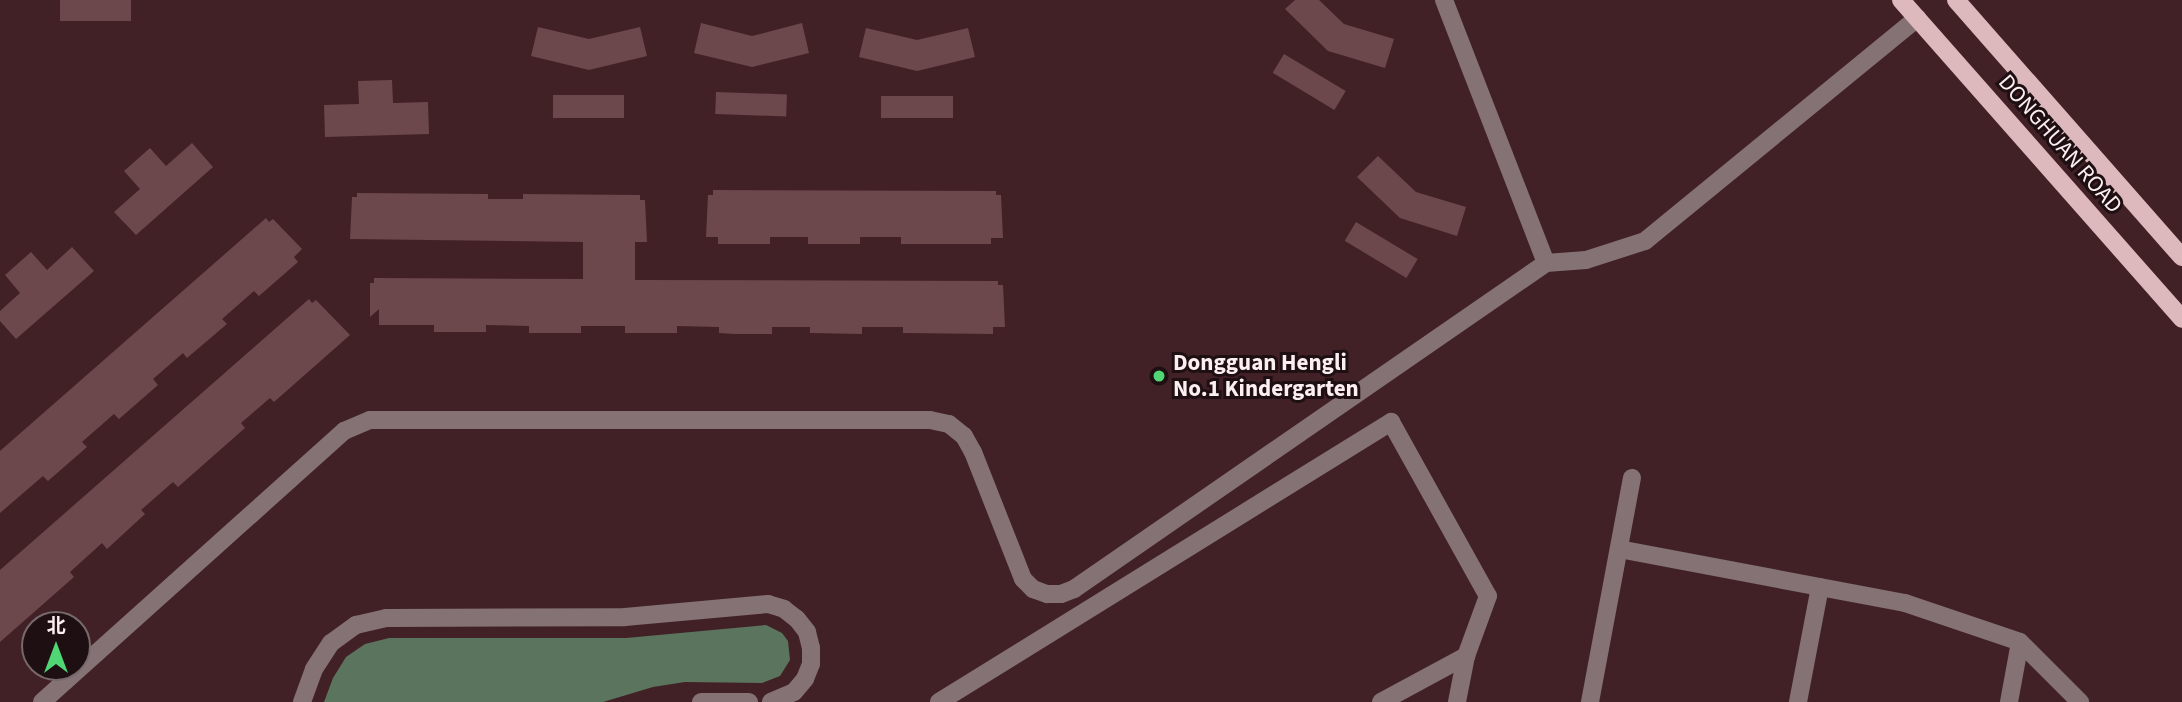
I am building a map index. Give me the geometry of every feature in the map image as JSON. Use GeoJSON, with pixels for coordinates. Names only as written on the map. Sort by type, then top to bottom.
{"type":"FeatureCollection","features":[{"type":"Feature","properties":{"kind":"main road","name":"DONGHUAN ROAD"},"geometry":{"type":"LineString","coordinates":[[1901,0],[2182,320]]}},
{"type":"Feature","properties":{"kind":"main road","name":"DONGHUAN ROAD"},"geometry":{"type":"LineString","coordinates":[[1956,0],[2182,257]]}},
{"type":"Feature","properties":{"kind":"lane"},"geometry":{"type":"LineString","coordinates":[[1444,0],[1546,263]]}},
{"type":"Feature","properties":{"kind":"lane"},"geometry":{"type":"LineString","coordinates":[[42,702],[344,431],[370,420],[930,420],[949,424],[964,436],[974,452],[1023,579],[1040,592],[1061,594],[1097,573],[1546,263],[1586,260],[1644,241],[1917,18]]}},
{"type":"Feature","properties":{"kind":"lane"},"geometry":{"type":"LineString","coordinates":[[939,702],[1391,422],[1488,596],[1466,656],[1457,702]]}},
{"type":"Feature","properties":{"kind":"lane"},"geometry":{"type":"LineString","coordinates":[[1590,702],[1632,478]]}},
{"type":"Feature","properties":{"kind":"lane"},"geometry":{"type":"LineString","coordinates":[[1619,550],[1905,603],[2020,642],[2080,702]]}},
{"type":"Feature","properties":{"kind":"lane"},"geometry":{"type":"LineString","coordinates":[[1798,702],[1820,587]]}},
{"type":"Feature","properties":{"kind":"lane"},"geometry":{"type":"LineString","coordinates":[[302,702],[314,668],[331,643],[356,625],[386,618],[625,617],[768,604],[784,609],[797,619],[807,632],[811,648],[811,664],[804,679],[783,700]]}},
{"type":"Feature","properties":{"kind":"lane"},"geometry":{"type":"LineString","coordinates":[[2009,702],[2020,642]]}},
{"type":"Feature","properties":{"kind":"lane"},"geometry":{"type":"LineString","coordinates":[[1381,702],[1466,656]]}},
{"type":"Feature","properties":{"kind":"lane"},"geometry":{"type":"LineString","coordinates":[[701,702],[749,702]]}},
{"type":"Feature","properties":{"kind":"shaded area"},"geometry":{"type":"Polygon","coordinates":[[[766,625],[782,633],[788,641],[790,660],[780,676],[762,683],[685,682],[653,687],[603,702],[324,702],[333,678],[346,657],[365,644],[389,638],[626,638],[766,625]]]}},
{"type":"Feature","properties":{"kind":"building"},"geometry":{"type":"Polygon","coordinates":[[[60,0],[131,0],[131,21],[60,21],[60,0]]]}},
{"type":"Feature","properties":{"kind":"building"},"geometry":{"type":"Polygon","coordinates":[[[1295,0],[1319,0],[1344,24],[1394,39],[1385,68],[1328,51],[1285,9],[1295,0]]]}},
{"type":"Feature","properties":{"kind":"building"},"geometry":{"type":"Polygon","coordinates":[[[701,23],[752,36],[802,23],[809,53],[752,67],[694,53],[701,23]]]}},
{"type":"Feature","properties":{"kind":"building"},"geometry":{"type":"Polygon","coordinates":[[[538,27],[589,39],[640,27],[647,56],[589,70],[531,56],[538,27]]]}},
{"type":"Feature","properties":{"kind":"building"},"geometry":{"type":"Polygon","coordinates":[[[866,28],[917,40],[968,28],[975,57],[917,71],[859,57],[866,28]]]}},
{"type":"Feature","properties":{"kind":"building"},"geometry":{"type":"Polygon","coordinates":[[[1284,54],[1346,91],[1334,110],[1273,73],[1284,54]]]}},
{"type":"Feature","properties":{"kind":"building"},"geometry":{"type":"Polygon","coordinates":[[[392,80],[393,103],[428,102],[429,134],[325,137],[324,105],[359,104],[358,81],[392,80]]]}},
{"type":"Feature","properties":{"kind":"building"},"geometry":{"type":"Polygon","coordinates":[[[716,92],[787,94],[786,116],[715,114],[716,92]]]}},
{"type":"Feature","properties":{"kind":"building"},"geometry":{"type":"Polygon","coordinates":[[[553,95],[624,95],[624,118],[553,118],[553,95]]]}},
{"type":"Feature","properties":{"kind":"building"},"geometry":{"type":"Polygon","coordinates":[[[881,96],[953,96],[953,118],[881,118],[881,96]]]}},
{"type":"Feature","properties":{"kind":"building"},"geometry":{"type":"Polygon","coordinates":[[[192,143],[213,167],[136,235],[114,212],[140,189],[124,171],[150,148],[166,166],[192,143]]]}},
{"type":"Feature","properties":{"kind":"building"},"geometry":{"type":"Polygon","coordinates":[[[1378,156],[1416,192],[1466,207],[1457,236],[1400,218],[1357,177],[1378,156]]]}},
{"type":"Feature","properties":{"kind":"building"},"geometry":{"type":"Polygon","coordinates":[[[713,190],[996,191],[996,195],[1001,195],[1003,238],[991,238],[991,244],[901,244],[901,237],[860,237],[860,244],[808,244],[808,237],[770,237],[770,244],[718,244],[718,237],[706,237],[708,195],[713,195],[713,190]]]}},
{"type":"Feature","properties":{"kind":"building"},"geometry":{"type":"Polygon","coordinates":[[[357,193],[488,194],[488,199],[523,199],[523,194],[640,195],[640,200],[645,200],[647,242],[635,242],[635,280],[998,281],[998,285],[1003,285],[1005,327],[993,327],[993,334],[903,333],[903,327],[862,327],[862,334],[810,333],[810,327],[772,327],[772,334],[734,334],[719,333],[719,327],[677,326],[677,333],[625,333],[625,326],[581,326],[581,333],[529,333],[529,326],[486,325],[486,332],[434,332],[434,325],[379,325],[379,309],[370,317],[370,283],[374,283],[374,278],[583,279],[583,242],[350,239],[352,197],[357,197],[357,193]]]}},
{"type":"Feature","properties":{"kind":"building"},"geometry":{"type":"Polygon","coordinates":[[[266,218],[269,222],[273,219],[302,249],[294,257],[298,262],[259,296],[254,291],[222,319],[227,324],[187,358],[183,353],[153,379],[158,385],[119,419],[114,414],[82,442],[87,447],[48,481],[43,476],[0,513],[0,451],[266,218]]]}},
{"type":"Feature","properties":{"kind":"building"},"geometry":{"type":"Polygon","coordinates":[[[1356,222],[1418,259],[1406,278],[1345,241],[1356,222]]]}},
{"type":"Feature","properties":{"kind":"building"},"geometry":{"type":"Polygon","coordinates":[[[72,247],[94,271],[16,339],[0,321],[0,311],[20,293],[5,275],[31,252],[47,270],[72,247]]]}},
{"type":"Feature","properties":{"kind":"building"},"geometry":{"type":"Polygon","coordinates":[[[309,299],[312,303],[316,300],[350,335],[274,402],[270,398],[241,423],[245,428],[178,487],[173,482],[141,510],[145,514],[107,549],[102,543],[70,572],[74,577],[35,611],[21,611],[21,624],[0,642],[0,570],[309,299]]]}},
{"type":"Feature","properties":{"kind":"place","name":"Dongguan Hengli No.1 Kindergarten"},"geometry":{"type":"Point","coordinates":[1159,376]}}]}
